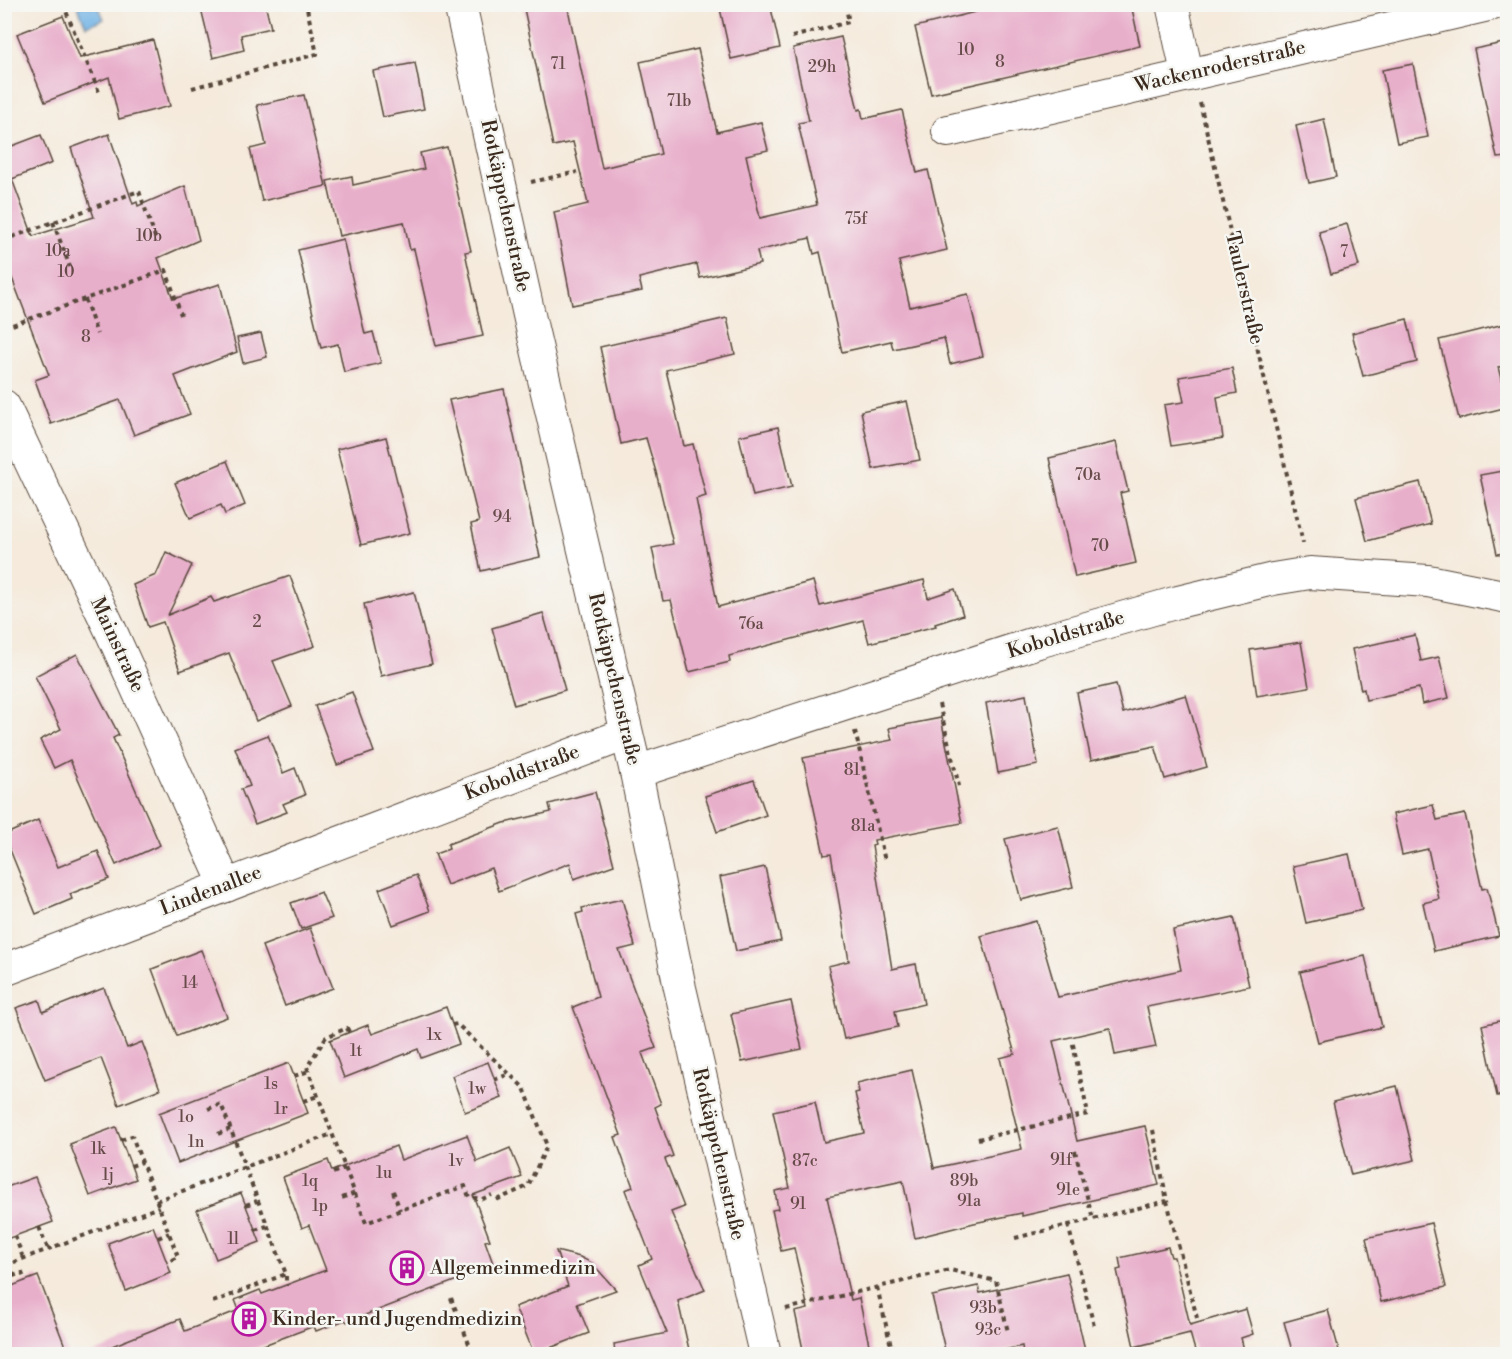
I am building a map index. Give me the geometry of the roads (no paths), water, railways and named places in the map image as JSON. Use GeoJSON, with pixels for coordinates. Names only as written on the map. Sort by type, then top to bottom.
{"type":"FeatureCollection","features":[{"type":"Feature","properties":{"kind":"street","name":"Rotkäppchenstraße"},"geometry":{"type":"LineString","coordinates":[[460,4],[636,772],[680,988],[765,1354]]}},
{"type":"Feature","properties":{"kind":"street"},"geometry":{"type":"LineString","coordinates":[[1172,4],[1187,73]]}},
{"type":"Feature","properties":{"kind":"street","name":"Wackenroderstraße"},"geometry":{"type":"LineString","coordinates":[[948,130],[1492,4]]}},
{"type":"Feature","properties":{"kind":"street","name":"Mainstraße"},"geometry":{"type":"LineString","coordinates":[[4,406],[110,629],[226,886]]}},
{"type":"Feature","properties":{"kind":"street","name":"Koboldstraße"},"geometry":{"type":"LineString","coordinates":[[636,772],[1038,642],[1178,602],[1310,573],[1428,581],[1508,597]]}},
{"type":"Feature","properties":{"kind":"street","name":"Koboldstraße"},"geometry":{"type":"LineString","coordinates":[[417,813],[626,734]]}},
{"type":"Feature","properties":{"kind":"street","name":"Lindenallee"},"geometry":{"type":"LineString","coordinates":[[4,970],[417,813]]}},
{"type":"Feature","properties":{"kind":"water"},"geometry":{"type":"Polygon","coordinates":[[[77,5],[98,5],[104,19],[86,26],[77,5]]]}},
{"type":"Feature","properties":{"kind":"place","name":"Allgemeinmedizin"},"geometry":{"type":"Point","coordinates":[407,1268]}},
{"type":"Feature","properties":{"kind":"place","name":"Kinder- und Jugendmedizin"},"geometry":{"type":"Point","coordinates":[249,1319]}}]}
